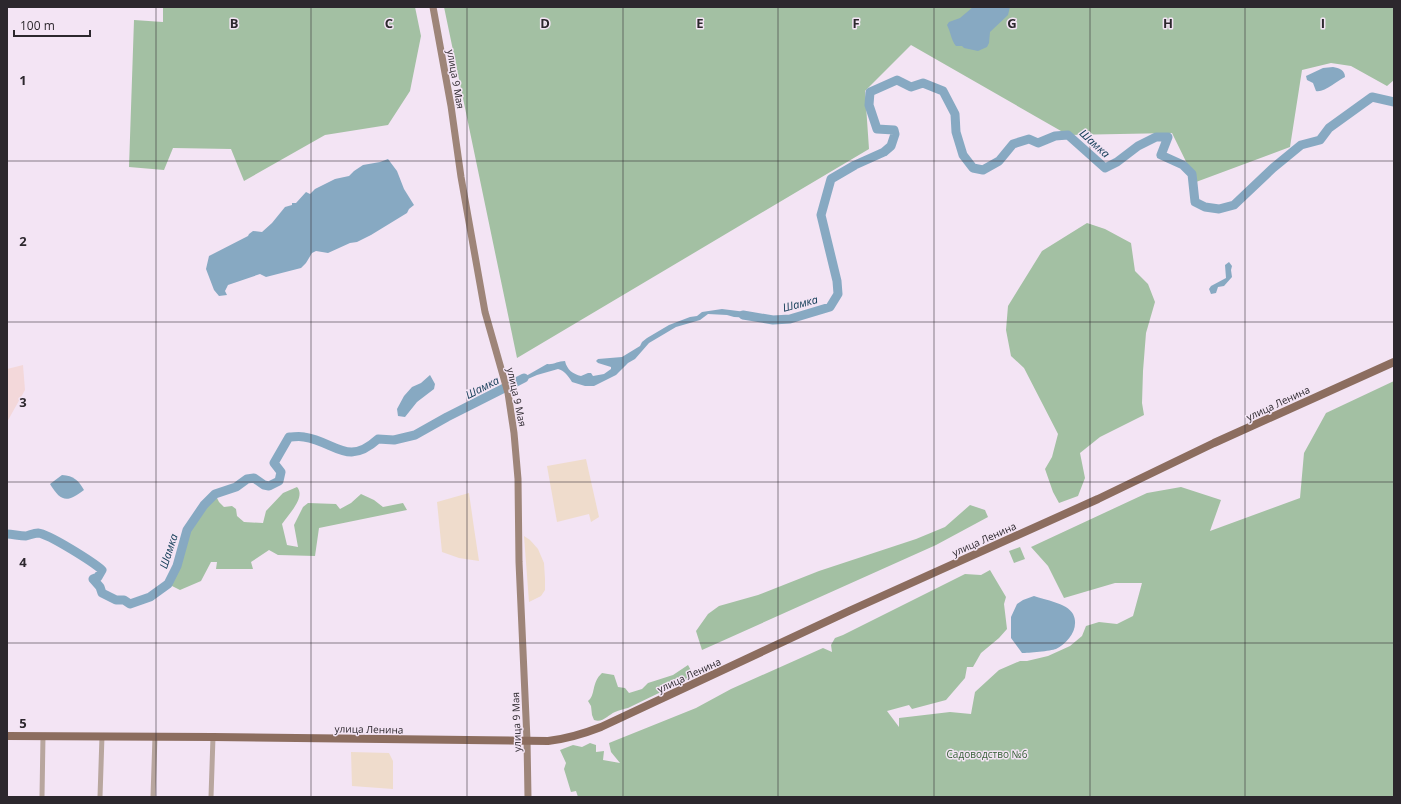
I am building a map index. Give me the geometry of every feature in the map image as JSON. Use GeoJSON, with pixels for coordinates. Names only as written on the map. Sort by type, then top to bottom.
{"type":"FeatureCollection","features":[{"type":"Feature","properties":{"kind":"main road","name":"улица 9 Мая"},"geometry":{"type":"LineString","coordinates":[[433,7],[451,106],[461,177],[484,312],[508,393],[514,433],[518,478],[519,562],[528,797]]}},
{"type":"Feature","properties":{"kind":"main road","name":"улица Ленина"},"geometry":{"type":"LineString","coordinates":[[7,736],[562,739],[594,730],[849,611],[1172,464],[1214,443],[1394,362]]}},
{"type":"Feature","properties":{"kind":"street"},"geometry":{"type":"LineString","coordinates":[[42,797],[43,736]]}},
{"type":"Feature","properties":{"kind":"street"},"geometry":{"type":"LineString","coordinates":[[100,797],[102,736]]}},
{"type":"Feature","properties":{"kind":"street"},"geometry":{"type":"LineString","coordinates":[[153,797],[155,736]]}},
{"type":"Feature","properties":{"kind":"street"},"geometry":{"type":"LineString","coordinates":[[211,797],[213,737]]}},
{"type":"Feature","properties":{"kind":"shaded area"},"geometry":{"type":"Polygon","coordinates":[[[23,365],[25,390],[7,422],[7,369],[23,365]]]}},
{"type":"Feature","properties":{"kind":"shaded area"},"geometry":{"type":"Polygon","coordinates":[[[586,459],[599,517],[591,522],[589,514],[557,522],[547,466],[586,459]]]}},
{"type":"Feature","properties":{"kind":"shaded area"},"geometry":{"type":"Polygon","coordinates":[[[469,493],[479,561],[459,558],[442,552],[437,502],[469,493]]]}},
{"type":"Feature","properties":{"kind":"shaded area"},"geometry":{"type":"Polygon","coordinates":[[[524,536],[538,549],[544,563],[545,590],[541,596],[529,602],[524,536]]]}},
{"type":"Feature","properties":{"kind":"shaded area"},"geometry":{"type":"Polygon","coordinates":[[[351,752],[389,753],[393,761],[393,789],[352,786],[351,752]]]}},
{"type":"Feature","properties":{"kind":"green space"},"geometry":{"type":"Polygon","coordinates":[[[163,7],[415,7],[421,36],[410,91],[388,125],[325,135],[244,181],[231,149],[173,148],[164,170],[129,167],[134,20],[163,22],[163,7]]]}},
{"type":"Feature","properties":{"kind":"green space"},"geometry":{"type":"Polygon","coordinates":[[[444,7],[1394,7],[1394,80],[1387,86],[1351,66],[1331,63],[1302,70],[1290,147],[1196,182],[1172,133],[1068,135],[911,45],[865,91],[869,149],[517,358],[444,7]]]}},
{"type":"Feature","properties":{"kind":"green space"},"geometry":{"type":"Polygon","coordinates":[[[1087,223],[1105,229],[1131,243],[1135,271],[1148,284],[1155,302],[1146,333],[1142,403],[1144,415],[1100,437],[1080,453],[1085,478],[1078,496],[1059,503],[1053,492],[1045,469],[1052,457],[1058,434],[1024,368],[1011,356],[1006,330],[1008,306],[1042,251],[1087,223]]]}},
{"type":"Feature","properties":{"kind":"green space","name":"Садоводство №6"},"geometry":{"type":"Polygon","coordinates":[[[1394,381],[1394,797],[578,797],[576,791],[571,792],[564,769],[566,763],[560,750],[573,745],[582,747],[590,743],[596,745],[596,752],[604,751],[603,760],[620,763],[611,752],[609,743],[696,708],[731,689],[823,648],[832,652],[831,645],[835,638],[965,574],[981,575],[990,570],[1006,597],[1004,604],[1007,629],[981,653],[973,667],[967,667],[965,678],[946,700],[912,709],[909,705],[887,711],[899,727],[899,718],[950,712],[971,714],[975,692],[999,670],[1020,661],[1027,661],[1048,656],[1070,646],[1082,636],[1086,626],[1099,622],[1117,624],[1133,616],[1142,583],[1115,583],[1064,598],[1048,566],[1031,547],[1147,493],[1181,487],[1221,500],[1210,531],[1300,498],[1304,453],[1326,413],[1394,381]]]}},
{"type":"Feature","properties":{"kind":"green space"},"geometry":{"type":"Polygon","coordinates":[[[297,487],[299,496],[296,506],[282,524],[287,545],[298,547],[294,525],[303,507],[308,503],[336,504],[340,509],[351,503],[361,494],[374,500],[383,507],[403,503],[407,510],[319,528],[315,556],[278,555],[269,550],[251,562],[253,569],[216,569],[217,562],[211,562],[201,581],[180,590],[168,584],[177,566],[187,530],[204,505],[215,494],[219,502],[224,507],[232,506],[236,509],[237,516],[244,522],[263,523],[266,511],[283,493],[297,487]]]}},
{"type":"Feature","properties":{"kind":"green space"},"geometry":{"type":"Polygon","coordinates":[[[970,505],[985,510],[988,517],[936,545],[702,650],[696,631],[708,614],[719,606],[758,595],[819,571],[916,539],[945,527],[970,505]]]}},
{"type":"Feature","properties":{"kind":"green space"},"geometry":{"type":"Polygon","coordinates":[[[1020,547],[1025,559],[1014,563],[1009,551],[1020,547]]]}},
{"type":"Feature","properties":{"kind":"green space"},"geometry":{"type":"Polygon","coordinates":[[[688,665],[694,676],[628,708],[615,712],[603,720],[594,720],[591,706],[588,701],[592,696],[596,681],[602,673],[614,675],[618,687],[625,688],[629,693],[642,689],[648,683],[673,675],[688,665]]]}},
{"type":"Feature","properties":{"kind":"water"},"geometry":{"type":"Polygon","coordinates":[[[973,7],[1010,7],[1008,15],[990,32],[987,47],[978,51],[964,48],[962,46],[956,46],[947,25],[949,22],[960,18],[973,7]]]}},
{"type":"Feature","properties":{"kind":"water"},"geometry":{"type":"Polygon","coordinates":[[[1333,67],[1343,71],[1345,77],[1323,90],[1316,91],[1313,83],[1307,80],[1306,76],[1323,68],[1333,67]]]}},
{"type":"Feature","properties":{"kind":"water"},"geometry":{"type":"Polygon","coordinates":[[[388,159],[397,171],[404,189],[414,205],[407,213],[357,242],[350,243],[328,253],[316,251],[312,253],[301,268],[266,277],[260,274],[228,285],[225,291],[227,295],[219,296],[214,290],[206,269],[209,256],[248,236],[253,231],[262,232],[272,223],[285,207],[292,205],[292,203],[296,203],[306,192],[310,194],[315,189],[335,179],[349,176],[363,165],[388,159]]]}},
{"type":"Feature","properties":{"kind":"water"},"geometry":{"type":"Polygon","coordinates":[[[1229,262],[1232,266],[1232,277],[1224,286],[1218,287],[1216,293],[1211,294],[1209,289],[1211,286],[1226,278],[1225,265],[1229,262]]]}},
{"type":"Feature","properties":{"kind":"water"},"geometry":{"type":"Polygon","coordinates":[[[722,309],[746,312],[756,315],[754,318],[708,314],[700,320],[676,327],[649,343],[635,359],[628,363],[616,375],[594,386],[585,386],[572,382],[564,372],[558,369],[537,375],[514,385],[513,382],[547,364],[562,361],[565,361],[567,367],[573,373],[581,376],[588,373],[591,373],[593,376],[604,374],[611,369],[611,367],[598,363],[596,361],[598,359],[622,357],[640,346],[647,338],[669,325],[697,316],[702,312],[722,309]]]}},
{"type":"Feature","properties":{"kind":"water"},"geometry":{"type":"Polygon","coordinates":[[[430,375],[435,384],[434,389],[417,402],[405,417],[398,416],[397,409],[404,396],[412,387],[421,383],[430,375]]]}},
{"type":"Feature","properties":{"kind":"water"},"geometry":{"type":"Polygon","coordinates":[[[62,475],[70,476],[75,479],[84,490],[69,499],[61,497],[50,484],[62,475]]]}},
{"type":"Feature","properties":{"kind":"water"},"geometry":{"type":"Polygon","coordinates":[[[1034,596],[1055,602],[1070,610],[1075,619],[1074,630],[1065,643],[1056,649],[1022,653],[1011,638],[1011,617],[1017,604],[1034,596]]]}},
{"type":"Feature","properties":{"kind":"waterway","name":"Шамка"},"geometry":{"type":"LineString","coordinates":[[743,315],[773,320],[790,319],[830,307],[838,294],[837,281],[821,215],[831,179],[855,165],[884,152],[891,146],[895,134],[894,130],[877,129],[869,105],[870,92],[897,80],[911,87],[923,83],[943,91],[955,114],[956,132],[963,155],[973,168],[983,170],[999,161],[1013,144],[1029,139],[1038,143],[1055,136],[1068,135],[1105,168],[1117,162],[1138,146],[1156,137],[1168,137],[1161,155],[1183,165],[1192,174],[1195,202],[1205,207],[1219,209],[1234,205],[1273,168],[1301,145],[1320,140],[1329,128],[1372,97],[1394,102]]}},
{"type":"Feature","properties":{"kind":"waterway","name":"Шамка"},"geometry":{"type":"LineString","coordinates":[[7,534],[26,536],[38,533],[61,543],[102,570],[98,577],[93,579],[100,587],[102,593],[116,600],[124,600],[130,604],[150,597],[168,584],[177,566],[187,530],[204,505],[215,494],[236,487],[247,479],[254,478],[264,485],[269,486],[279,481],[281,472],[274,463],[289,437],[304,437],[341,450],[349,452],[358,451],[367,447],[378,439],[394,440],[415,435],[524,378]]}}]}
